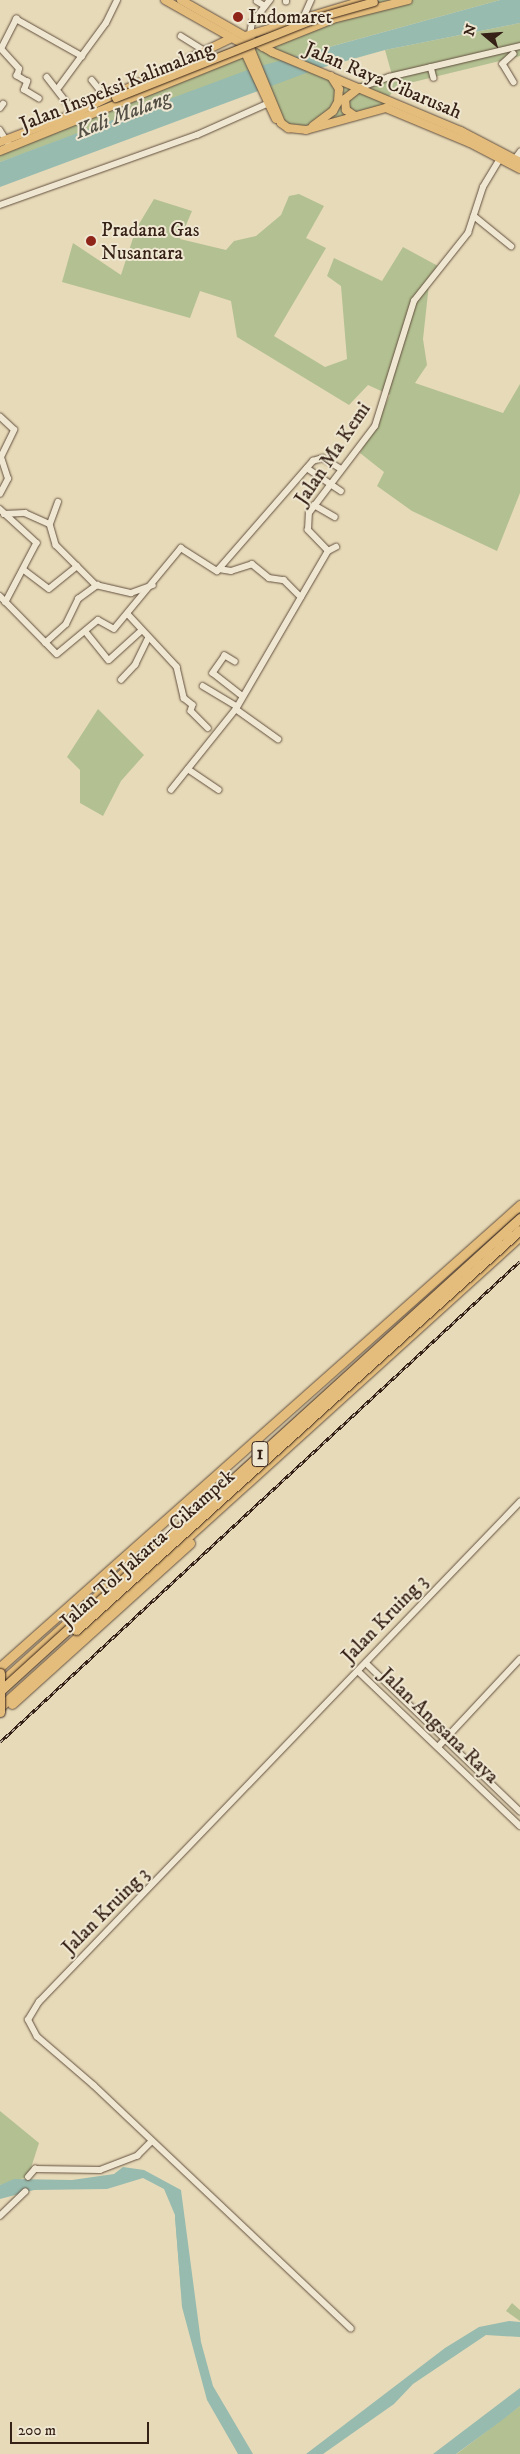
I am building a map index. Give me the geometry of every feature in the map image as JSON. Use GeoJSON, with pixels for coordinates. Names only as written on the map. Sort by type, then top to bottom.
{"type":"FeatureCollection","features":[{"type":"Feature","properties":{"kind":"highway"},"geometry":{"type":"LineString","coordinates":[[0,1667],[520,1205]]}},
{"type":"Feature","properties":{"kind":"highway","name":"Jalan Tol Jakarta–Cikampek"},"geometry":{"type":"LineString","coordinates":[[0,1683],[520,1217]]}},
{"type":"Feature","properties":{"kind":"highway","name":"1"},"geometry":{"type":"LineString","coordinates":[[0,1691],[520,1217]]}},
{"type":"Feature","properties":{"kind":"highway","name":"1"},"geometry":{"type":"LineString","coordinates":[[0,1699],[520,1230]]}},
{"type":"Feature","properties":{"kind":"highway","name":"Jalan Tol Jakarta–Cikampek"},"geometry":{"type":"LineString","coordinates":[[0,1706],[520,1236]]}},
{"type":"Feature","properties":{"kind":"highway"},"geometry":{"type":"LineString","coordinates":[[0,1713],[520,1244]]}},
{"type":"Feature","properties":{"kind":"highway"},"geometry":{"type":"LineString","coordinates":[[0,1673],[0,1713]]}},
{"type":"Feature","properties":{"kind":"main road"},"geometry":{"type":"LineString","coordinates":[[165,0],[235,39],[250,57],[281,123]]}},
{"type":"Feature","properties":{"kind":"main road","name":"Jalan Raya Cibarusah"},"geometry":{"type":"LineString","coordinates":[[181,0],[248,35],[272,52],[360,88],[518,158]]}},
{"type":"Feature","properties":{"kind":"main road"},"geometry":{"type":"LineString","coordinates":[[248,35],[304,16],[365,0]]}},
{"type":"Feature","properties":{"kind":"main road"},"geometry":{"type":"LineString","coordinates":[[263,47],[308,28],[408,0]]}},
{"type":"Feature","properties":{"kind":"main road"},"geometry":{"type":"LineString","coordinates":[[96,102],[115,98],[318,18],[377,2],[392,4]]}},
{"type":"Feature","properties":{"kind":"main road"},"geometry":{"type":"LineString","coordinates":[[304,16],[308,28]]}},
{"type":"Feature","properties":{"kind":"main road","name":"Jalan Inspeksi Kalimalang"},"geometry":{"type":"LineString","coordinates":[[78,116],[106,97],[203,50],[235,39]]}},
{"type":"Feature","properties":{"kind":"main road","name":"Jalan Inspeksi Kalimalang"},"geometry":{"type":"LineString","coordinates":[[0,151],[5,143],[250,57]]}},
{"type":"Feature","properties":{"kind":"main road"},"geometry":{"type":"LineString","coordinates":[[266,94],[267,104],[281,123],[305,130],[333,111],[338,89],[331,76]]}},
{"type":"Feature","properties":{"kind":"main road"},"geometry":{"type":"LineString","coordinates":[[355,116],[346,110],[344,99],[360,88]]}},
{"type":"Feature","properties":{"kind":"main road"},"geometry":{"type":"LineString","coordinates":[[97,112],[115,98]]}},
{"type":"Feature","properties":{"kind":"main road","name":"Jalan Raya Cibarusah"},"geometry":{"type":"LineString","coordinates":[[305,130],[386,108],[500,157],[520,169]]}},
{"type":"Feature","properties":{"kind":"street"},"geometry":{"type":"LineString","coordinates":[[60,87],[117,0]]}},
{"type":"Feature","properties":{"kind":"street"},"geometry":{"type":"LineString","coordinates":[[248,35],[252,23],[270,0]]}},
{"type":"Feature","properties":{"kind":"street"},"geometry":{"type":"LineString","coordinates":[[304,16],[311,0]]}},
{"type":"Feature","properties":{"kind":"street"},"geometry":{"type":"LineString","coordinates":[[257,1],[266,6]]}},
{"type":"Feature","properties":{"kind":"street"},"geometry":{"type":"LineString","coordinates":[[39,99],[24,90],[28,82],[17,76],[19,69],[1,49],[16,19],[82,56]]}},
{"type":"Feature","properties":{"kind":"street"},"geometry":{"type":"LineString","coordinates":[[181,36],[203,50]]}},
{"type":"Feature","properties":{"kind":"street"},"geometry":{"type":"LineString","coordinates":[[360,88],[431,67],[520,46]]}},
{"type":"Feature","properties":{"kind":"street"},"geometry":{"type":"LineString","coordinates":[[508,49],[517,54],[503,64],[514,82]]}},
{"type":"Feature","properties":{"kind":"street"},"geometry":{"type":"LineString","coordinates":[[431,67],[434,78]]}},
{"type":"Feature","properties":{"kind":"street"},"geometry":{"type":"LineString","coordinates":[[47,77],[60,87],[78,116]]}},
{"type":"Feature","properties":{"kind":"street"},"geometry":{"type":"LineString","coordinates":[[92,80],[106,97]]}},
{"type":"Feature","properties":{"kind":"street"},"geometry":{"type":"LineString","coordinates":[[0,205],[197,135],[267,104]]}},
{"type":"Feature","properties":{"kind":"street"},"geometry":{"type":"LineString","coordinates":[[0,130],[5,143]]}},
{"type":"Feature","properties":{"kind":"street","name":"Jalan Ma Kemi"},"geometry":{"type":"LineString","coordinates":[[328,551],[307,526],[314,505],[380,415],[391,387],[399,339],[414,301],[468,233],[483,187],[500,157]]}},
{"type":"Feature","properties":{"kind":"street"},"geometry":{"type":"LineString","coordinates":[[474,216],[511,246]]}},
{"type":"Feature","properties":{"kind":"street"},"geometry":{"type":"LineString","coordinates":[[0,417],[14,430],[1,457],[8,479],[0,494]]}},
{"type":"Feature","properties":{"kind":"street"},"geometry":{"type":"LineString","coordinates":[[0,596],[57,654],[86,632],[98,620],[114,629],[181,548],[212,572],[219,569],[307,468],[323,458],[341,469]]}},
{"type":"Feature","properties":{"kind":"street"},"geometry":{"type":"LineString","coordinates":[[307,468],[329,485],[341,491]]}},
{"type":"Feature","properties":{"kind":"street"},"geometry":{"type":"LineString","coordinates":[[58,502],[50,524],[54,543],[97,585],[131,593],[152,585]]}},
{"type":"Feature","properties":{"kind":"street"},"geometry":{"type":"LineString","coordinates":[[314,505],[335,517]]}},
{"type":"Feature","properties":{"kind":"street"},"geometry":{"type":"LineString","coordinates":[[2,512],[25,513],[50,524]]}},
{"type":"Feature","properties":{"kind":"street"},"geometry":{"type":"LineString","coordinates":[[2,512],[37,543],[6,602]]}},
{"type":"Feature","properties":{"kind":"street"},"geometry":{"type":"LineString","coordinates":[[171,790],[236,707],[241,695],[328,551],[336,546]]}},
{"type":"Feature","properties":{"kind":"street"},"geometry":{"type":"LineString","coordinates":[[219,569],[231,571],[252,564],[270,578],[283,580],[301,597]]}},
{"type":"Feature","properties":{"kind":"street"},"geometry":{"type":"LineString","coordinates":[[24,570],[48,589],[77,566]]}},
{"type":"Feature","properties":{"kind":"street"},"geometry":{"type":"LineString","coordinates":[[45,643],[66,624],[78,599],[97,585]]}},
{"type":"Feature","properties":{"kind":"street"},"geometry":{"type":"LineString","coordinates":[[128,614],[141,631],[177,667],[184,698],[193,704],[191,711],[208,728]]}},
{"type":"Feature","properties":{"kind":"street"},"geometry":{"type":"LineString","coordinates":[[86,632],[109,660],[141,631]]}},
{"type":"Feature","properties":{"kind":"street"},"geometry":{"type":"LineString","coordinates":[[121,680],[135,665],[148,638]]}},
{"type":"Feature","properties":{"kind":"street"},"geometry":{"type":"LineString","coordinates":[[235,662],[226,656],[214,673],[241,695]]}},
{"type":"Feature","properties":{"kind":"street"},"geometry":{"type":"LineString","coordinates":[[203,686],[236,707],[278,739]]}},
{"type":"Feature","properties":{"kind":"street"},"geometry":{"type":"LineString","coordinates":[[188,769],[219,790]]}},
{"type":"Feature","properties":{"kind":"street","name":"Jalan Kruing 3"},"geometry":{"type":"LineString","coordinates":[[351,2329],[152,2141],[37,2037],[28,2026],[29,2015],[520,1502]]}},
{"type":"Feature","properties":{"kind":"street"},"geometry":{"type":"LineString","coordinates":[[438,1747],[520,1660]]}},
{"type":"Feature","properties":{"kind":"street","name":"Jalan Angsana Raya"},"geometry":{"type":"LineString","coordinates":[[366,1663],[520,1811]]}},
{"type":"Feature","properties":{"kind":"street","name":"Jalan Angsana Raya"},"geometry":{"type":"LineString","coordinates":[[358,1671],[520,1826]]}},
{"type":"Feature","properties":{"kind":"street"},"geometry":{"type":"LineString","coordinates":[[28,2177],[35,2170],[100,2170],[137,2156],[152,2141]]}},
{"type":"Feature","properties":{"kind":"street"},"geometry":{"type":"LineString","coordinates":[[0,2216],[26,2192]]}},
{"type":"Feature","properties":{"kind":"green space"},"geometry":{"type":"Polygon","coordinates":[[[380,0],[500,0],[289,58],[352,85],[392,75],[385,50],[520,23],[520,56],[397,86],[380,108],[313,128],[288,128],[253,69],[0,162],[0,151],[308,28],[390,4],[376,2],[380,0]]]}},
{"type":"Feature","properties":{"kind":"green space"},"geometry":{"type":"Polygon","coordinates":[[[299,194],[324,206],[306,238],[326,248],[274,336],[325,367],[347,359],[341,286],[327,276],[334,258],[382,281],[403,247],[438,266],[430,275],[423,339],[427,365],[415,383],[503,413],[520,384],[520,493],[497,551],[412,511],[377,486],[384,472],[360,453],[390,395],[368,385],[349,405],[237,337],[231,301],[200,291],[190,318],[62,282],[73,243],[121,275],[136,229],[154,199],[192,211],[180,239],[226,250],[234,241],[256,236],[281,215],[289,196],[299,194]]]}},
{"type":"Feature","properties":{"kind":"green space"},"geometry":{"type":"Polygon","coordinates":[[[98,709],[144,755],[121,781],[103,816],[80,803],[80,770],[67,757],[98,709]]]}},
{"type":"Feature","properties":{"kind":"green space"},"geometry":{"type":"Polygon","coordinates":[[[0,2111],[39,2143],[28,2177],[0,2185],[0,2111]]]}},
{"type":"Feature","properties":{"kind":"green space"},"geometry":{"type":"Polygon","coordinates":[[[512,2303],[520,2310],[520,2321],[506,2311],[512,2303]]]}},
{"type":"Feature","properties":{"kind":"green space"},"geometry":{"type":"Polygon","coordinates":[[[520,2406],[520,2454],[456,2454],[458,2453],[520,2406]]]}},
{"type":"Feature","properties":{"kind":"water"},"geometry":{"type":"Polygon","coordinates":[[[500,0],[520,0],[520,23],[385,50],[317,69],[0,187],[0,162],[21,154],[253,68],[500,0]]]}},
{"type":"Feature","properties":{"kind":"water"},"geometry":{"type":"Polygon","coordinates":[[[123,2167],[144,2170],[181,2190],[201,2342],[213,2386],[253,2454],[238,2454],[207,2400],[182,2307],[175,2215],[164,2189],[143,2178],[107,2189],[34,2190],[0,2199],[0,2185],[14,2179],[72,2180],[114,2174],[123,2167]]]}},
{"type":"Feature","properties":{"kind":"water"},"geometry":{"type":"Polygon","coordinates":[[[509,2321],[520,2322],[520,2337],[486,2335],[413,2384],[394,2404],[323,2454],[306,2454],[445,2348],[479,2327],[509,2321]]]}},
{"type":"Feature","properties":{"kind":"water"},"geometry":{"type":"Polygon","coordinates":[[[520,2388],[520,2406],[501,2421],[456,2454],[433,2454],[520,2388]]]}},
{"type":"Feature","properties":{"kind":"waterway"},"geometry":{"type":"LineString","coordinates":[[179,2217],[185,2288]]}},
{"type":"Feature","properties":{"kind":"railway"},"geometry":{"type":"LineString","coordinates":[[0,1742],[520,1261]]}},
{"type":"Feature","properties":{"kind":"place","name":"Indomaret"},"geometry":{"type":"Point","coordinates":[238,17]}},
{"type":"Feature","properties":{"kind":"place","name":"Pradana Gas Nusantara"},"geometry":{"type":"Point","coordinates":[91,241]}},
{"type":"Feature","properties":{"kind":"water label","name":"Kali Malang"},"geometry":{"type":"Point","coordinates":[123,115]}}]}
